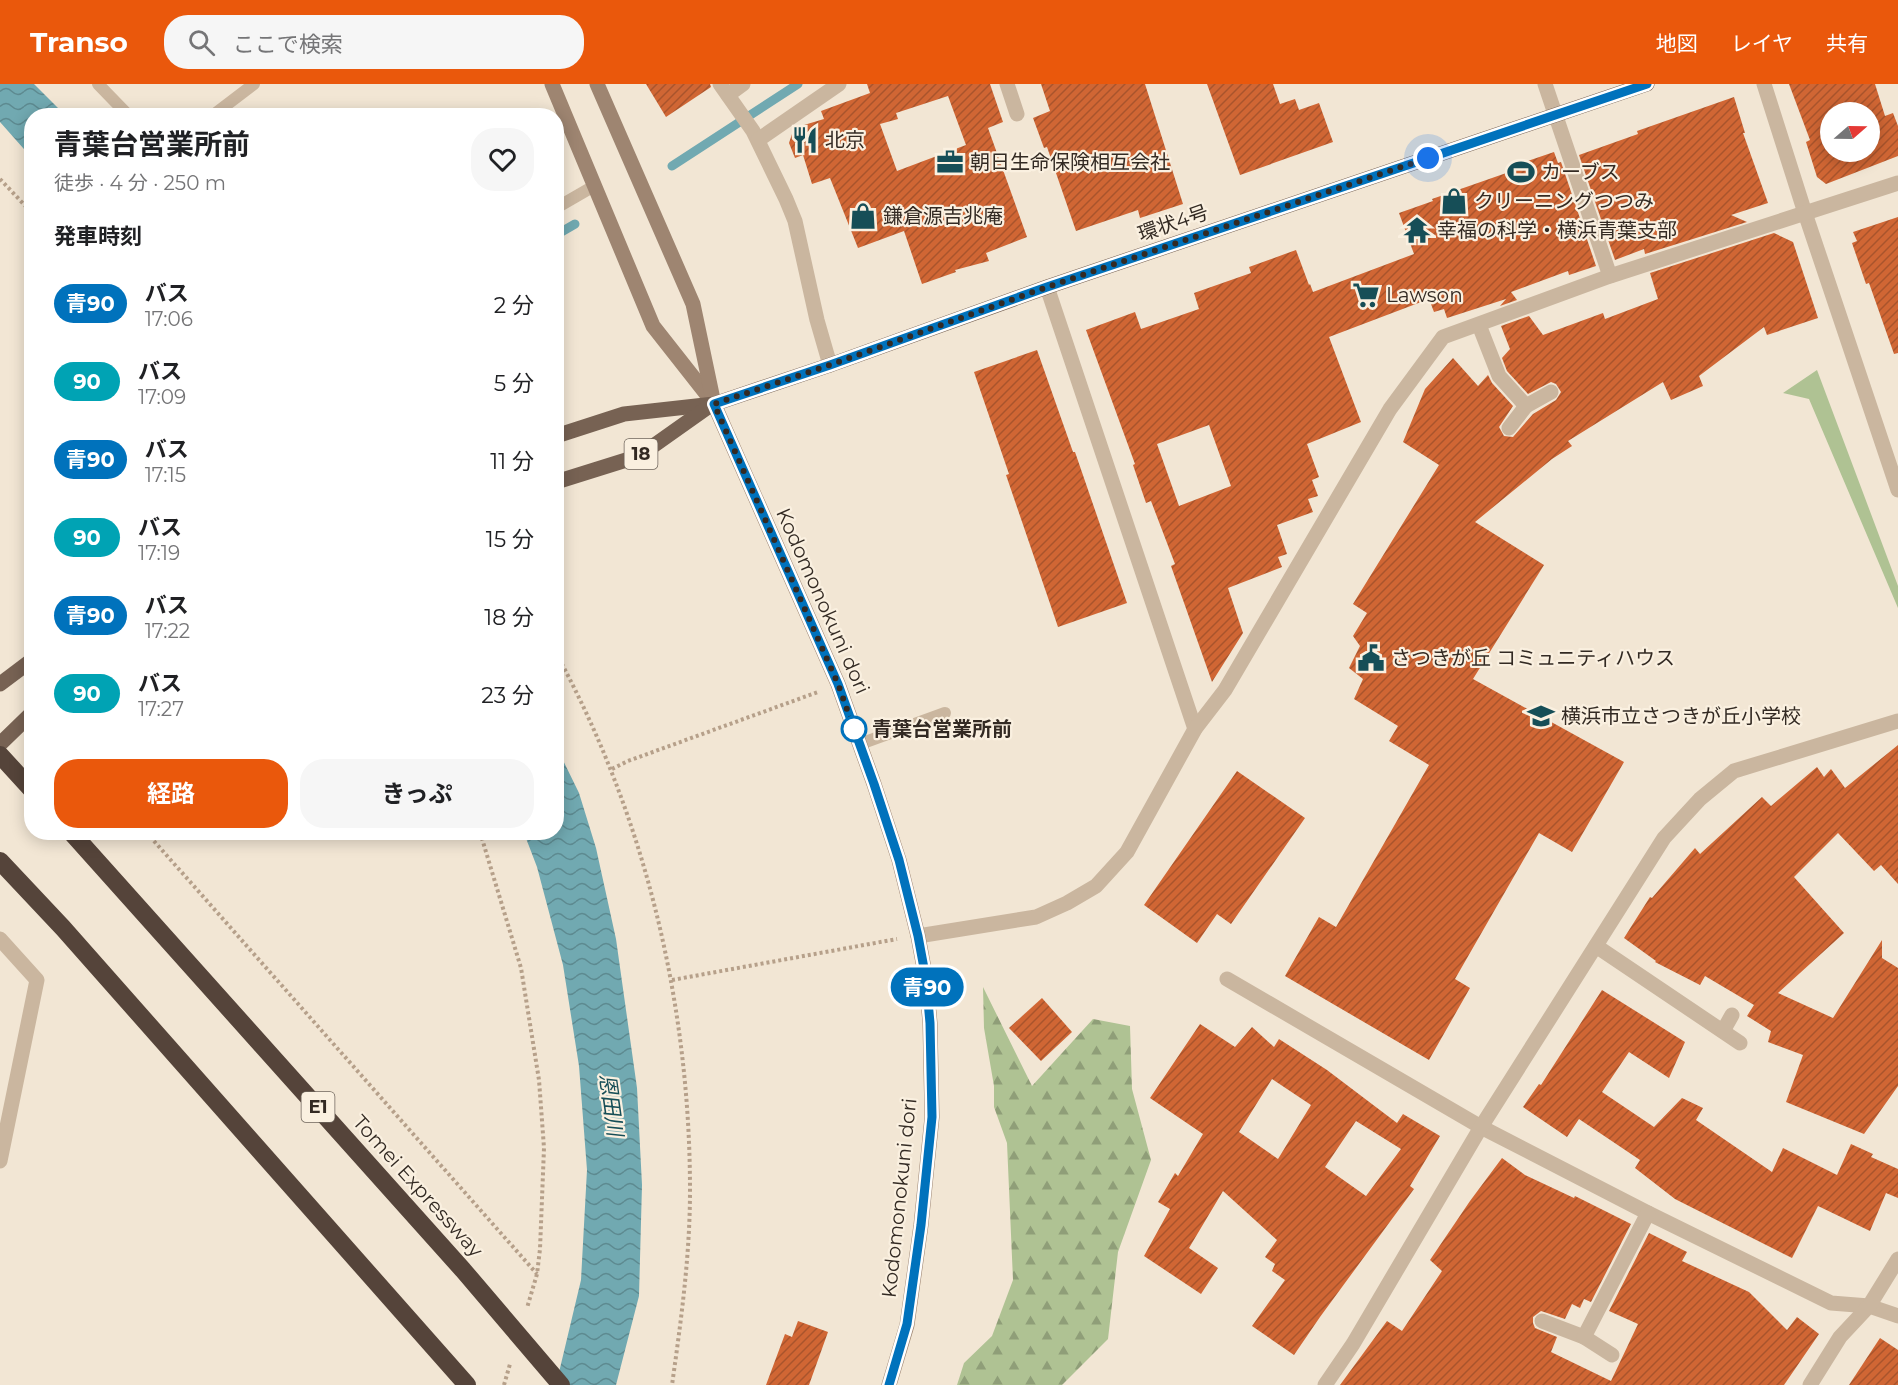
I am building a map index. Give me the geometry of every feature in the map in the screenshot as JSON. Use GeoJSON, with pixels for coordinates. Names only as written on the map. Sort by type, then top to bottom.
{"type":"FeatureCollection","features":[{"type":"Feature","properties":{"kind":"highway"},"geometry":{"type":"LineString","coordinates":[[0,756],[24,782]]}},
{"type":"Feature","properties":{"kind":"highway","name":"Tomei Expressway"},"geometry":{"type":"LineString","coordinates":[[78,840],[463,1270],[561,1385]]}},
{"type":"Feature","properties":{"kind":"highway"},"geometry":{"type":"LineString","coordinates":[[0,861],[79,946],[467,1385]]}},
{"type":"Feature","properties":{"kind":"main road","name":"Kodomonokuni dori"},"geometry":{"type":"LineString","coordinates":[[552,84],[562,108]]}},
{"type":"Feature","properties":{"kind":"main road","name":"Kodomonokuni dori"},"geometry":{"type":"LineString","coordinates":[[597,84],[693,304],[714,404],[838,684],[899,860],[918,936],[926,979],[930,1023],[932,1117],[921,1225],[907,1324],[889,1385]]}},
{"type":"Feature","properties":{"kind":"main road","name":"環状4号"},"geometry":{"type":"LineString","coordinates":[[714,404],[1047,287],[1647,84]]}},
{"type":"Feature","properties":{"kind":"main road","name":"Kodomonokuni dori"},"geometry":{"type":"LineString","coordinates":[[564,113],[653,326],[714,404]]}},
{"type":"Feature","properties":{"kind":"main road","name":"18"},"geometry":{"type":"LineString","coordinates":[[564,433],[624,414],[714,404]]}},
{"type":"Feature","properties":{"kind":"main road","name":"18"},"geometry":{"type":"LineString","coordinates":[[564,479],[639,456],[714,404]]}},
{"type":"Feature","properties":{"kind":"main road"},"geometry":{"type":"LineString","coordinates":[[2,679],[24,665]]}},
{"type":"Feature","properties":{"kind":"main road"},"geometry":{"type":"LineString","coordinates":[[0,744],[24,721]]}},
{"type":"Feature","properties":{"kind":"street"},"geometry":{"type":"LineString","coordinates":[[742,84],[724,89],[758,140],[795,221],[817,320],[830,365]]}},
{"type":"Feature","properties":{"kind":"street"},"geometry":{"type":"LineString","coordinates":[[758,140],[839,84]]}},
{"type":"Feature","properties":{"kind":"street"},"geometry":{"type":"LineString","coordinates":[[1007,84],[1017,114]]}},
{"type":"Feature","properties":{"kind":"street"},"geometry":{"type":"LineString","coordinates":[[1545,84],[1610,276]]}},
{"type":"Feature","properties":{"kind":"street"},"geometry":{"type":"LineString","coordinates":[[1764,84],[1898,490]]}},
{"type":"Feature","properties":{"kind":"street"},"geometry":{"type":"LineString","coordinates":[[918,936],[1036,916],[1067,903],[1096,886],[1127,852],[1195,729],[1226,690],[1390,409],[1443,337],[1610,276],[1898,183]]}},
{"type":"Feature","properties":{"kind":"street"},"geometry":{"type":"LineString","coordinates":[[1047,287],[1195,729]]}},
{"type":"Feature","properties":{"kind":"street"},"geometry":{"type":"LineString","coordinates":[[1479,325],[1499,376],[1527,406]]}},
{"type":"Feature","properties":{"kind":"street"},"geometry":{"type":"LineString","coordinates":[[1509,428],[1527,406],[1551,393]]}},
{"type":"Feature","properties":{"kind":"street"},"geometry":{"type":"LineString","coordinates":[[1325,1385],[1353,1344],[1481,1127],[1664,838],[1700,799],[1734,771],[1898,721]]}},
{"type":"Feature","properties":{"kind":"street"},"geometry":{"type":"LineString","coordinates":[[0,939],[37,980],[0,1161]]}},
{"type":"Feature","properties":{"kind":"street"},"geometry":{"type":"LineString","coordinates":[[1596,946],[1740,1043]]}},
{"type":"Feature","properties":{"kind":"street"},"geometry":{"type":"LineString","coordinates":[[1227,979],[1481,1127],[1648,1213],[1831,1303],[1869,1306],[1898,1316]]}},
{"type":"Feature","properties":{"kind":"street"},"geometry":{"type":"LineString","coordinates":[[1723,1031],[1732,1015]]}},
{"type":"Feature","properties":{"kind":"street"},"geometry":{"type":"LineString","coordinates":[[1584,1338],[1648,1213]]}},
{"type":"Feature","properties":{"kind":"street"},"geometry":{"type":"LineString","coordinates":[[1810,1385],[1840,1337],[1869,1306],[1898,1259]]}},
{"type":"Feature","properties":{"kind":"street"},"geometry":{"type":"LineString","coordinates":[[1542,1321],[1584,1338],[1612,1355]]}},
{"type":"Feature","properties":{"kind":"lane"},"geometry":{"type":"LineString","coordinates":[[98,84],[121,108]]}},
{"type":"Feature","properties":{"kind":"lane"},"geometry":{"type":"LineString","coordinates":[[222,108],[254,84]]}},
{"type":"Feature","properties":{"kind":"lane"},"geometry":{"type":"LineString","coordinates":[[564,203],[594,186]]}},
{"type":"Feature","properties":{"kind":"lane"},"geometry":{"type":"LineString","coordinates":[[860,744],[945,714]]}},
{"type":"Feature","properties":{"kind":"path"},"geometry":{"type":"LineString","coordinates":[[0,180],[24,205]]}},
{"type":"Feature","properties":{"kind":"path"},"geometry":{"type":"LineString","coordinates":[[564,670],[612,769],[647,879],[672,980],[686,1093],[690,1190],[688,1257],[672,1385]]}},
{"type":"Feature","properties":{"kind":"path"},"geometry":{"type":"LineString","coordinates":[[612,769],[628,761],[838,684]]}},
{"type":"Feature","properties":{"kind":"path"},"geometry":{"type":"LineString","coordinates":[[153,840],[537,1274]]}},
{"type":"Feature","properties":{"kind":"path"},"geometry":{"type":"LineString","coordinates":[[482,840],[521,968],[539,1080],[544,1148],[537,1274],[524,1318]]}},
{"type":"Feature","properties":{"kind":"path"},"geometry":{"type":"LineString","coordinates":[[672,980],[918,936]]}},
{"type":"Feature","properties":{"kind":"path"},"geometry":{"type":"LineString","coordinates":[[504,1385],[511,1363]]}},
{"type":"Feature","properties":{"kind":"green space"},"geometry":{"type":"Polygon","coordinates":[[[1817,370],[1898,586],[1898,608],[1809,399],[1783,393],[1817,370]]]}},
{"type":"Feature","properties":{"kind":"green space"},"geometry":{"type":"Polygon","coordinates":[[[983,987],[1032,1086],[1093,1019],[1130,1026],[1132,1089],[1151,1160],[1118,1252],[1108,1339],[1062,1385],[957,1385],[964,1363],[992,1336],[1013,1280],[1007,1143],[994,1107],[994,1086],[984,1028],[983,987]]]}},
{"type":"Feature","properties":{"kind":"water"},"geometry":{"type":"Polygon","coordinates":[[[0,84],[34,84],[58,108],[24,108],[24,149],[0,122],[0,84]]]}},
{"type":"Feature","properties":{"kind":"water","name":"恩田川"},"geometry":{"type":"Polygon","coordinates":[[[564,762],[579,793],[596,848],[616,939],[637,1088],[642,1185],[639,1296],[616,1385],[556,1385],[581,1280],[587,1170],[579,1066],[563,965],[537,867],[527,840],[564,840],[564,762]]]}},
{"type":"Feature","properties":{"kind":"building"},"geometry":{"type":"Polygon","coordinates":[[[646,84],[710,84],[711,87],[666,117],[646,84]]]}},
{"type":"Feature","properties":{"kind":"building"},"geometry":{"type":"Polygon","coordinates":[[[867,84],[990,84],[1003,122],[988,128],[1027,237],[986,253],[989,261],[955,270],[956,272],[922,284],[904,231],[858,248],[830,178],[812,184],[803,155],[795,158],[789,143],[794,128],[824,119],[821,111],[870,93],[867,84]],[[948,96],[896,113],[898,119],[880,124],[897,171],[966,145],[948,96]]]}},
{"type":"Feature","properties":{"kind":"building"},"geometry":{"type":"Polygon","coordinates":[[[1041,84],[1145,84],[1183,204],[1140,218],[1138,210],[1076,231],[1047,147],[1044,148],[1033,118],[1050,111],[1041,84]]]}},
{"type":"Feature","properties":{"kind":"building"},"geometry":{"type":"Polygon","coordinates":[[[1207,84],[1273,84],[1280,104],[1295,99],[1299,110],[1319,103],[1333,142],[1240,175],[1207,84]]]}},
{"type":"Feature","properties":{"kind":"building"},"geometry":{"type":"Polygon","coordinates":[[[1789,84],[1875,84],[1885,116],[1893,113],[1898,126],[1898,156],[1826,184],[1817,177],[1806,142],[1810,140],[1789,84]]]}},
{"type":"Feature","properties":{"kind":"building"},"geometry":{"type":"Polygon","coordinates":[[[1734,97],[1745,133],[1743,133],[1768,203],[1731,215],[1747,222],[1645,254],[1644,249],[1615,260],[1579,155],[1638,134],[1637,131],[1734,97]]]}},
{"type":"Feature","properties":{"kind":"building"},"geometry":{"type":"Polygon","coordinates":[[[1554,152],[1558,163],[1561,162],[1596,266],[1569,275],[1568,271],[1511,292],[1517,300],[1500,306],[1506,299],[1447,318],[1444,309],[1434,312],[1429,299],[1329,337],[1361,422],[1307,444],[1319,477],[1312,480],[1318,496],[1308,499],[1313,512],[1277,525],[1287,554],[1278,557],[1282,567],[1228,588],[1243,633],[1212,682],[1171,566],[1175,564],[1151,501],[1146,503],[1133,465],[1135,464],[1086,330],[1135,312],[1141,329],[1199,309],[1194,293],[1251,273],[1249,267],[1296,250],[1313,292],[1414,254],[1399,213],[1512,171],[1510,167],[1554,152]],[[1209,425],[1157,444],[1179,506],[1231,486],[1209,425]]]}},
{"type":"Feature","properties":{"kind":"building"},"geometry":{"type":"Polygon","coordinates":[[[1898,217],[1898,353],[1894,354],[1852,243],[1857,241],[1853,232],[1898,217]]]}},
{"type":"Feature","properties":{"kind":"building"},"geometry":{"type":"Polygon","coordinates":[[[1774,233],[1793,242],[1818,318],[1767,335],[1764,327],[1699,376],[1703,386],[1671,400],[1663,382],[1568,441],[1572,446],[1552,459],[1475,522],[1544,565],[1473,679],[1624,762],[1572,852],[1539,833],[1455,979],[1470,988],[1429,1060],[1285,976],[1319,917],[1336,927],[1429,765],[1389,741],[1398,726],[1354,699],[1363,679],[1349,668],[1360,646],[1353,636],[1367,613],[1353,604],[1439,465],[1403,442],[1425,389],[1453,358],[1478,386],[1488,375],[1492,383],[1513,406],[1499,427],[1504,436],[1513,437],[1533,414],[1556,400],[1561,392],[1556,384],[1551,382],[1528,394],[1507,371],[1502,358],[1510,349],[1501,326],[1529,316],[1543,335],[1603,313],[1605,319],[1658,299],[1650,273],[1774,233]]]}},
{"type":"Feature","properties":{"kind":"building"},"geometry":{"type":"Polygon","coordinates":[[[1037,350],[1127,603],[1058,627],[1006,475],[1009,474],[974,372],[1037,350]]]}},
{"type":"Feature","properties":{"kind":"building"},"geometry":{"type":"Polygon","coordinates":[[[1898,745],[1898,884],[1881,865],[1874,871],[1838,833],[1794,877],[1844,933],[1778,993],[1833,1018],[1882,940],[1882,958],[1898,968],[1898,1086],[1864,1134],[1786,1102],[1803,1055],[1768,1042],[1771,1031],[1747,1016],[1754,1005],[1705,976],[1700,985],[1655,962],[1624,938],[1650,897],[1652,898],[1695,848],[1700,854],[1762,797],[1771,806],[1817,767],[1824,777],[1831,769],[1845,788],[1898,745]]]}},
{"type":"Feature","properties":{"kind":"building"},"geometry":{"type":"Polygon","coordinates":[[[1237,771],[1305,818],[1231,924],[1217,914],[1197,943],[1144,905],[1237,771]]]}},
{"type":"Feature","properties":{"kind":"building"},"geometry":{"type":"Polygon","coordinates":[[[1602,990],[1685,1042],[1669,1078],[1629,1052],[1602,1092],[1654,1127],[1682,1098],[1703,1108],[1696,1120],[1772,1172],[1783,1148],[1837,1175],[1851,1144],[1873,1154],[1871,1157],[1898,1169],[1898,1198],[1886,1193],[1870,1231],[1818,1206],[1792,1258],[1675,1199],[1635,1168],[1640,1160],[1579,1119],[1567,1137],[1523,1107],[1539,1084],[1541,1085],[1602,990]]]}},
{"type":"Feature","properties":{"kind":"building"},"geometry":{"type":"Polygon","coordinates":[[[1042,998],[1072,1032],[1041,1061],[1009,1028],[1042,998]]]}},
{"type":"Feature","properties":{"kind":"building"},"geometry":{"type":"Polygon","coordinates":[[[1200,1024],[1235,1047],[1252,1027],[1274,1047],[1279,1039],[1327,1070],[1397,1123],[1403,1114],[1440,1136],[1410,1186],[1414,1189],[1294,1355],[1252,1326],[1285,1280],[1272,1271],[1275,1264],[1265,1257],[1277,1240],[1223,1191],[1189,1248],[1218,1268],[1201,1294],[1144,1256],[1170,1209],[1158,1202],[1175,1173],[1178,1176],[1203,1134],[1150,1098],[1200,1024]],[[1272,1079],[1239,1132],[1278,1159],[1311,1105],[1272,1079]],[[1356,1121],[1325,1167],[1366,1196],[1401,1149],[1356,1121]]]}},
{"type":"Feature","properties":{"kind":"building"},"geometry":{"type":"Polygon","coordinates":[[[1502,1158],[1525,1175],[1574,1198],[1575,1196],[1631,1224],[1591,1302],[1584,1299],[1580,1308],[1572,1304],[1565,1319],[1541,1311],[1533,1317],[1535,1328],[1557,1337],[1551,1352],[1611,1381],[1638,1324],[1609,1311],[1649,1233],[1687,1252],[1682,1261],[1749,1292],[1787,1330],[1797,1317],[1819,1334],[1784,1385],[1340,1385],[1387,1321],[1402,1331],[1442,1271],[1430,1260],[1502,1158]]]}},
{"type":"Feature","properties":{"kind":"building"},"geometry":{"type":"Polygon","coordinates":[[[798,1321],[828,1332],[809,1385],[766,1385],[785,1334],[792,1337],[798,1321]]]}},
{"type":"Feature","properties":{"kind":"building"},"geometry":{"type":"Polygon","coordinates":[[[1880,1338],[1898,1350],[1898,1385],[1849,1385],[1880,1338]]]}},
{"type":"Feature","properties":{"kind":"waterway"},"geometry":{"type":"LineString","coordinates":[[672,166],[798,84]]}},
{"type":"Feature","properties":{"kind":"waterway"},"geometry":{"type":"LineString","coordinates":[[564,230],[575,224]]}},
{"type":"Feature","properties":{"kind":"bus line","name":"青90"},"geometry":{"type":"LineString","coordinates":[[889,1385],[907,1324],[921,1225],[932,1117],[930,1023],[926,979],[899,860],[838,684],[714,404],[1047,287],[1647,84]]}},
{"type":"Feature","properties":{"kind":"place","name":"北京"},"geometry":{"type":"Point","coordinates":[805,140]}},
{"type":"Feature","properties":{"kind":"place","name":"朝日生命保険相互会社"},"geometry":{"type":"Point","coordinates":[950,162]}},
{"type":"Feature","properties":{"kind":"place","name":"カーブス"},"geometry":{"type":"Point","coordinates":[1521,172]}},
{"type":"Feature","properties":{"kind":"place","name":"クリーニングつつみ"},"geometry":{"type":"Point","coordinates":[1454,201]}},
{"type":"Feature","properties":{"kind":"place","name":"鎌倉源吉兆庵"},"geometry":{"type":"Point","coordinates":[863,216]}},
{"type":"Feature","properties":{"kind":"place","name":"幸福の科学・横浜青葉支部"},"geometry":{"type":"Point","coordinates":[1417,230]}},
{"type":"Feature","properties":{"kind":"place","name":"Lawson"},"geometry":{"type":"Point","coordinates":[1366,295]}},
{"type":"Feature","properties":{"kind":"place","name":"さつきが丘 コミュニティハウス"},"geometry":{"type":"Point","coordinates":[1371,658]}},
{"type":"Feature","properties":{"kind":"place","name":"横浜市立さつきが丘小学校"},"geometry":{"type":"Point","coordinates":[1541,716]}},
{"type":"Feature","properties":{"kind":"place","name":"青葉台営業所前"},"geometry":{"type":"Point","coordinates":[854,729]}},
{"type":"Feature","properties":{"kind":"route"},"geometry":{"type":"LineString","coordinates":[[854,729],[838,684],[714,404],[1047,287],[1428,158]]}}]}
